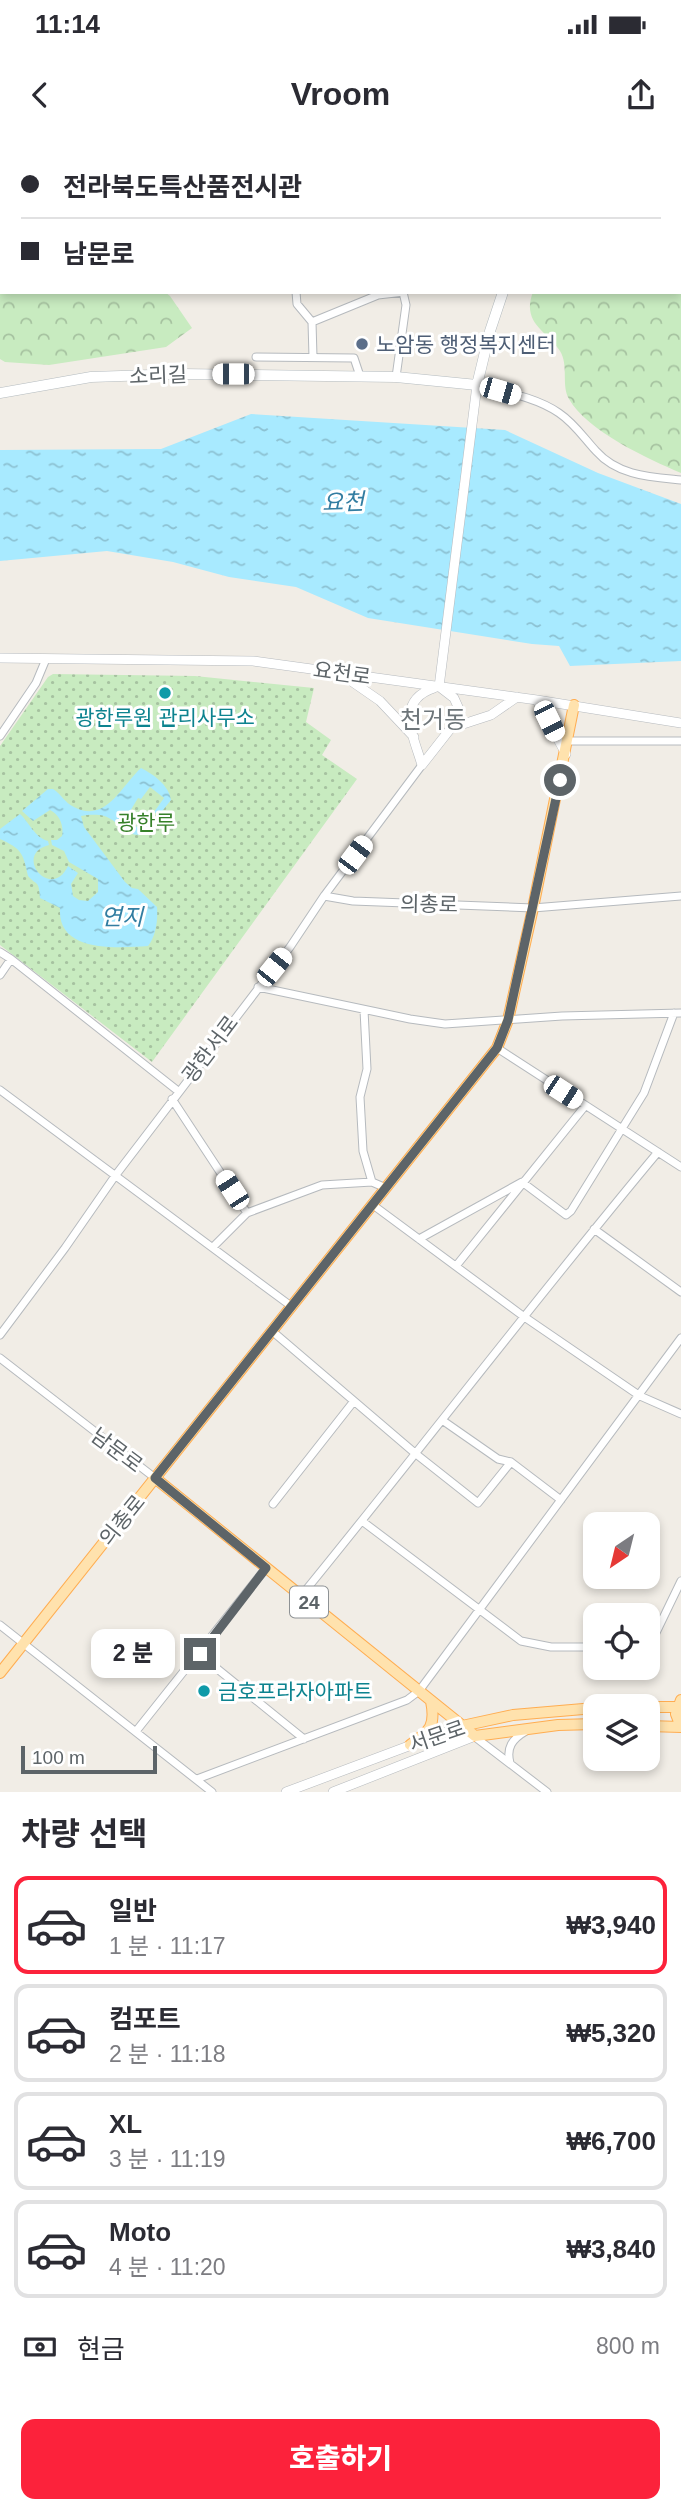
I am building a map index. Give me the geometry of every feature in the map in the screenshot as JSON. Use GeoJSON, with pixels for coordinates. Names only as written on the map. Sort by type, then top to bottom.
{"type":"FeatureCollection","features":[{"type":"Feature","properties":{"kind":"main road"},"geometry":{"type":"LineString","coordinates":[[477,385],[502,294]]}},
{"type":"Feature","properties":{"kind":"main road","name":"소리길"},"geometry":{"type":"LineString","coordinates":[[0,393],[91,377],[181,374],[396,377],[477,385]]}},
{"type":"Feature","properties":{"kind":"main road","name":"의총로"},"geometry":{"type":"LineString","coordinates":[[0,1673],[497,1048],[508,1020],[569,741],[574,705]]}},
{"type":"Feature","properties":{"kind":"main road","name":"남문로"},"geometry":{"type":"LineString","coordinates":[[155,1478],[475,1736]]}},
{"type":"Feature","properties":{"kind":"main road"},"geometry":{"type":"LineString","coordinates":[[410,1745],[431,1727],[434,1715],[431,1701]]}},
{"type":"Feature","properties":{"kind":"main road"},"geometry":{"type":"LineString","coordinates":[[660,1706],[679,1704],[676,1714],[681,1727],[660,1726]]}},
{"type":"Feature","properties":{"kind":"main road","name":"서문로"},"geometry":{"type":"LineString","coordinates":[[462,1726],[513,1715],[583,1709]]}},
{"type":"Feature","properties":{"kind":"main road","name":"서문로"},"geometry":{"type":"LineString","coordinates":[[475,1736],[583,1725]]}},
{"type":"Feature","properties":{"kind":"street"},"geometry":{"type":"LineString","coordinates":[[296,294],[297,304],[312,322],[313,357]]}},
{"type":"Feature","properties":{"kind":"street"},"geometry":{"type":"LineString","coordinates":[[312,322],[378,295],[387,294]]}},
{"type":"Feature","properties":{"kind":"street"},"geometry":{"type":"LineString","coordinates":[[396,377],[406,305],[404,294]]}},
{"type":"Feature","properties":{"kind":"street"},"geometry":{"type":"LineString","coordinates":[[256,357],[354,358],[360,376]]}},
{"type":"Feature","properties":{"kind":"street"},"geometry":{"type":"LineString","coordinates":[[439,687],[477,385],[556,411],[571,421],[598,454],[622,470],[642,476],[681,480]]}},
{"type":"Feature","properties":{"kind":"street","name":"요천로"},"geometry":{"type":"LineString","coordinates":[[0,658],[253,661],[574,705],[681,723]]}},
{"type":"Feature","properties":{"kind":"street"},"geometry":{"type":"LineString","coordinates":[[1,731],[36,683],[46,659]]}},
{"type":"Feature","properties":{"kind":"street"},"geometry":{"type":"LineString","coordinates":[[339,673],[380,701],[414,737]]}},
{"type":"Feature","properties":{"kind":"street"},"geometry":{"type":"LineString","coordinates":[[422,765],[451,728],[459,709],[458,703],[439,687]]}},
{"type":"Feature","properties":{"kind":"street"},"geometry":{"type":"LineString","coordinates":[[422,765],[410,710],[413,700],[424,692],[439,687]]}},
{"type":"Feature","properties":{"kind":"street"},"geometry":{"type":"LineString","coordinates":[[451,728],[491,715],[517,697]]}},
{"type":"Feature","properties":{"kind":"street"},"geometry":{"type":"LineString","coordinates":[[537,700],[566,754]]}},
{"type":"Feature","properties":{"kind":"street"},"geometry":{"type":"LineString","coordinates":[[569,741],[681,741]]}},
{"type":"Feature","properties":{"kind":"street","name":"광한서로"},"geometry":{"type":"LineString","coordinates":[[0,1335],[172,1099],[290,947],[324,896],[422,765]]}},
{"type":"Feature","properties":{"kind":"street","name":"의총로"},"geometry":{"type":"LineString","coordinates":[[324,896],[353,901],[533,908]]}},
{"type":"Feature","properties":{"kind":"street"},"geometry":{"type":"LineString","coordinates":[[533,908],[681,896]]}},
{"type":"Feature","properties":{"kind":"street"},"geometry":{"type":"LineString","coordinates":[[0,952],[178,1091]]}},
{"type":"Feature","properties":{"kind":"street"},"geometry":{"type":"LineString","coordinates":[[0,975],[11,959]]}},
{"type":"Feature","properties":{"kind":"street"},"geometry":{"type":"LineString","coordinates":[[258,987],[445,1024],[562,1016],[678,1013],[644,1093],[571,1211],[566,1215],[522,1182]]}},
{"type":"Feature","properties":{"kind":"street"},"geometry":{"type":"LineString","coordinates":[[364,1010],[367,1069],[360,1097],[361,1124],[363,1151],[372,1182]]}},
{"type":"Feature","properties":{"kind":"street"},"geometry":{"type":"LineString","coordinates":[[497,1048],[681,1167]]}},
{"type":"Feature","properties":{"kind":"street"},"geometry":{"type":"LineString","coordinates":[[0,1090],[291,1306]]}},
{"type":"Feature","properties":{"kind":"street"},"geometry":{"type":"LineString","coordinates":[[172,1099],[247,1213]]}},
{"type":"Feature","properties":{"kind":"street"},"geometry":{"type":"LineString","coordinates":[[456,1266],[585,1106]]}},
{"type":"Feature","properties":{"kind":"street"},"geometry":{"type":"LineString","coordinates":[[301,1596],[658,1152]]}},
{"type":"Feature","properties":{"kind":"street"},"geometry":{"type":"LineString","coordinates":[[213,1247],[247,1213],[322,1185],[372,1182],[386,1188]]}},
{"type":"Feature","properties":{"kind":"street"},"geometry":{"type":"LineString","coordinates":[[419,1239],[522,1182]]}},
{"type":"Feature","properties":{"kind":"street"},"geometry":{"type":"LineString","coordinates":[[373,1205],[523,1317],[640,1396],[681,1414]]}},
{"type":"Feature","properties":{"kind":"street"},"geometry":{"type":"LineString","coordinates":[[594,1229],[681,1292]]}},
{"type":"Feature","properties":{"kind":"street"},"geometry":{"type":"LineString","coordinates":[[272,1331],[416,1454],[478,1503],[511,1462]]}},
{"type":"Feature","properties":{"kind":"street"},"geometry":{"type":"LineString","coordinates":[[197,1779],[407,1700],[419,1691],[681,1338]]}},
{"type":"Feature","properties":{"kind":"street","name":"남문로"},"geometry":{"type":"LineString","coordinates":[[0,1359],[155,1478]]}},
{"type":"Feature","properties":{"kind":"street"},"geometry":{"type":"LineString","coordinates":[[273,1504],[354,1401]]}},
{"type":"Feature","properties":{"kind":"street"},"geometry":{"type":"LineString","coordinates":[[442,1420],[498,1459],[511,1462],[561,1500]]}},
{"type":"Feature","properties":{"kind":"street"},"geometry":{"type":"LineString","coordinates":[[362,1521],[521,1641],[551,1647],[583,1647]]}},
{"type":"Feature","properties":{"kind":"street"},"geometry":{"type":"LineString","coordinates":[[137,1730],[266,1568]]}},
{"type":"Feature","properties":{"kind":"street"},"geometry":{"type":"LineString","coordinates":[[660,1624],[681,1581]]}},
{"type":"Feature","properties":{"kind":"street"},"geometry":{"type":"LineString","coordinates":[[0,1625],[137,1730],[212,1792]]}},
{"type":"Feature","properties":{"kind":"street"},"geometry":{"type":"LineString","coordinates":[[200,1654],[304,1739]]}},
{"type":"Feature","properties":{"kind":"street","name":"서문로"},"geometry":{"type":"LineString","coordinates":[[286,1792],[462,1726]]}},
{"type":"Feature","properties":{"kind":"street"},"geometry":{"type":"LineString","coordinates":[[511,1764],[508,1750],[512,1742],[529,1729]]}},
{"type":"Feature","properties":{"kind":"street","name":"남문로"},"geometry":{"type":"LineString","coordinates":[[475,1736],[547,1792]]}},
{"type":"Feature","properties":{"kind":"street","name":"서문로"},"geometry":{"type":"LineString","coordinates":[[333,1792],[475,1736]]}},
{"type":"Feature","properties":{"kind":"green space"},"geometry":{"type":"Polygon","coordinates":[[[0,294],[168,294],[192,328],[166,347],[49,365],[5,362],[0,359],[0,294]]]}},
{"type":"Feature","properties":{"kind":"green space"},"geometry":{"type":"Polygon","coordinates":[[[532,294],[681,294],[681,473],[619,443],[578,411],[565,388],[563,357],[555,344],[537,326],[530,311],[532,294]]]}},
{"type":"Feature","properties":{"kind":"green space","name":"광한루"},"geometry":{"type":"Polygon","coordinates":[[[53,674],[195,676],[314,688],[306,722],[331,740],[322,755],[357,779],[152,1062],[0,945],[0,746],[48,677],[53,674]]]}},
{"type":"Feature","properties":{"kind":"water","name":"요천"},"geometry":{"type":"Polygon","coordinates":[[[251,414],[505,430],[598,473],[681,504],[681,661],[570,666],[559,646],[368,618],[296,587],[229,577],[173,562],[107,551],[0,561],[0,450],[161,449],[251,414]]]}},
{"type":"Feature","properties":{"kind":"water","name":"연지"},"geometry":{"type":"Polygon","coordinates":[[[141,768],[164,785],[171,800],[159,815],[154,812],[164,798],[150,787],[141,799],[138,798],[126,818],[139,829],[150,816],[155,820],[141,835],[130,833],[104,816],[81,816],[84,827],[125,882],[138,889],[157,907],[155,933],[148,946],[91,945],[68,933],[62,923],[60,908],[40,898],[38,886],[28,876],[20,853],[0,839],[0,829],[20,814],[36,833],[48,841],[49,845],[38,850],[34,857],[38,872],[45,878],[53,879],[61,876],[68,866],[78,873],[71,884],[73,896],[88,901],[98,892],[98,879],[69,862],[64,851],[52,845],[51,840],[62,836],[59,818],[50,810],[33,821],[22,811],[48,789],[53,789],[68,803],[85,811],[104,807],[141,768]]]}},
{"type":"Feature","properties":{"kind":"place","name":"노암동 행정복지센터"},"geometry":{"type":"Point","coordinates":[362,344]}},
{"type":"Feature","properties":{"kind":"place","name":"광한루원 관리사무소"},"geometry":{"type":"Point","coordinates":[165,693]}},
{"type":"Feature","properties":{"kind":"place","name":"금호프라자아파트"},"geometry":{"type":"Point","coordinates":[204,1691]}},
{"type":"Feature","properties":{"kind":"district","name":"천거동"},"geometry":{"type":"Point","coordinates":[433,719]}},
{"type":"Feature","properties":{"kind":"route"},"geometry":{"type":"LineString","coordinates":[[200,1654],[266,1568],[155,1478],[497,1048],[508,1020],[560,780]]}}]}
